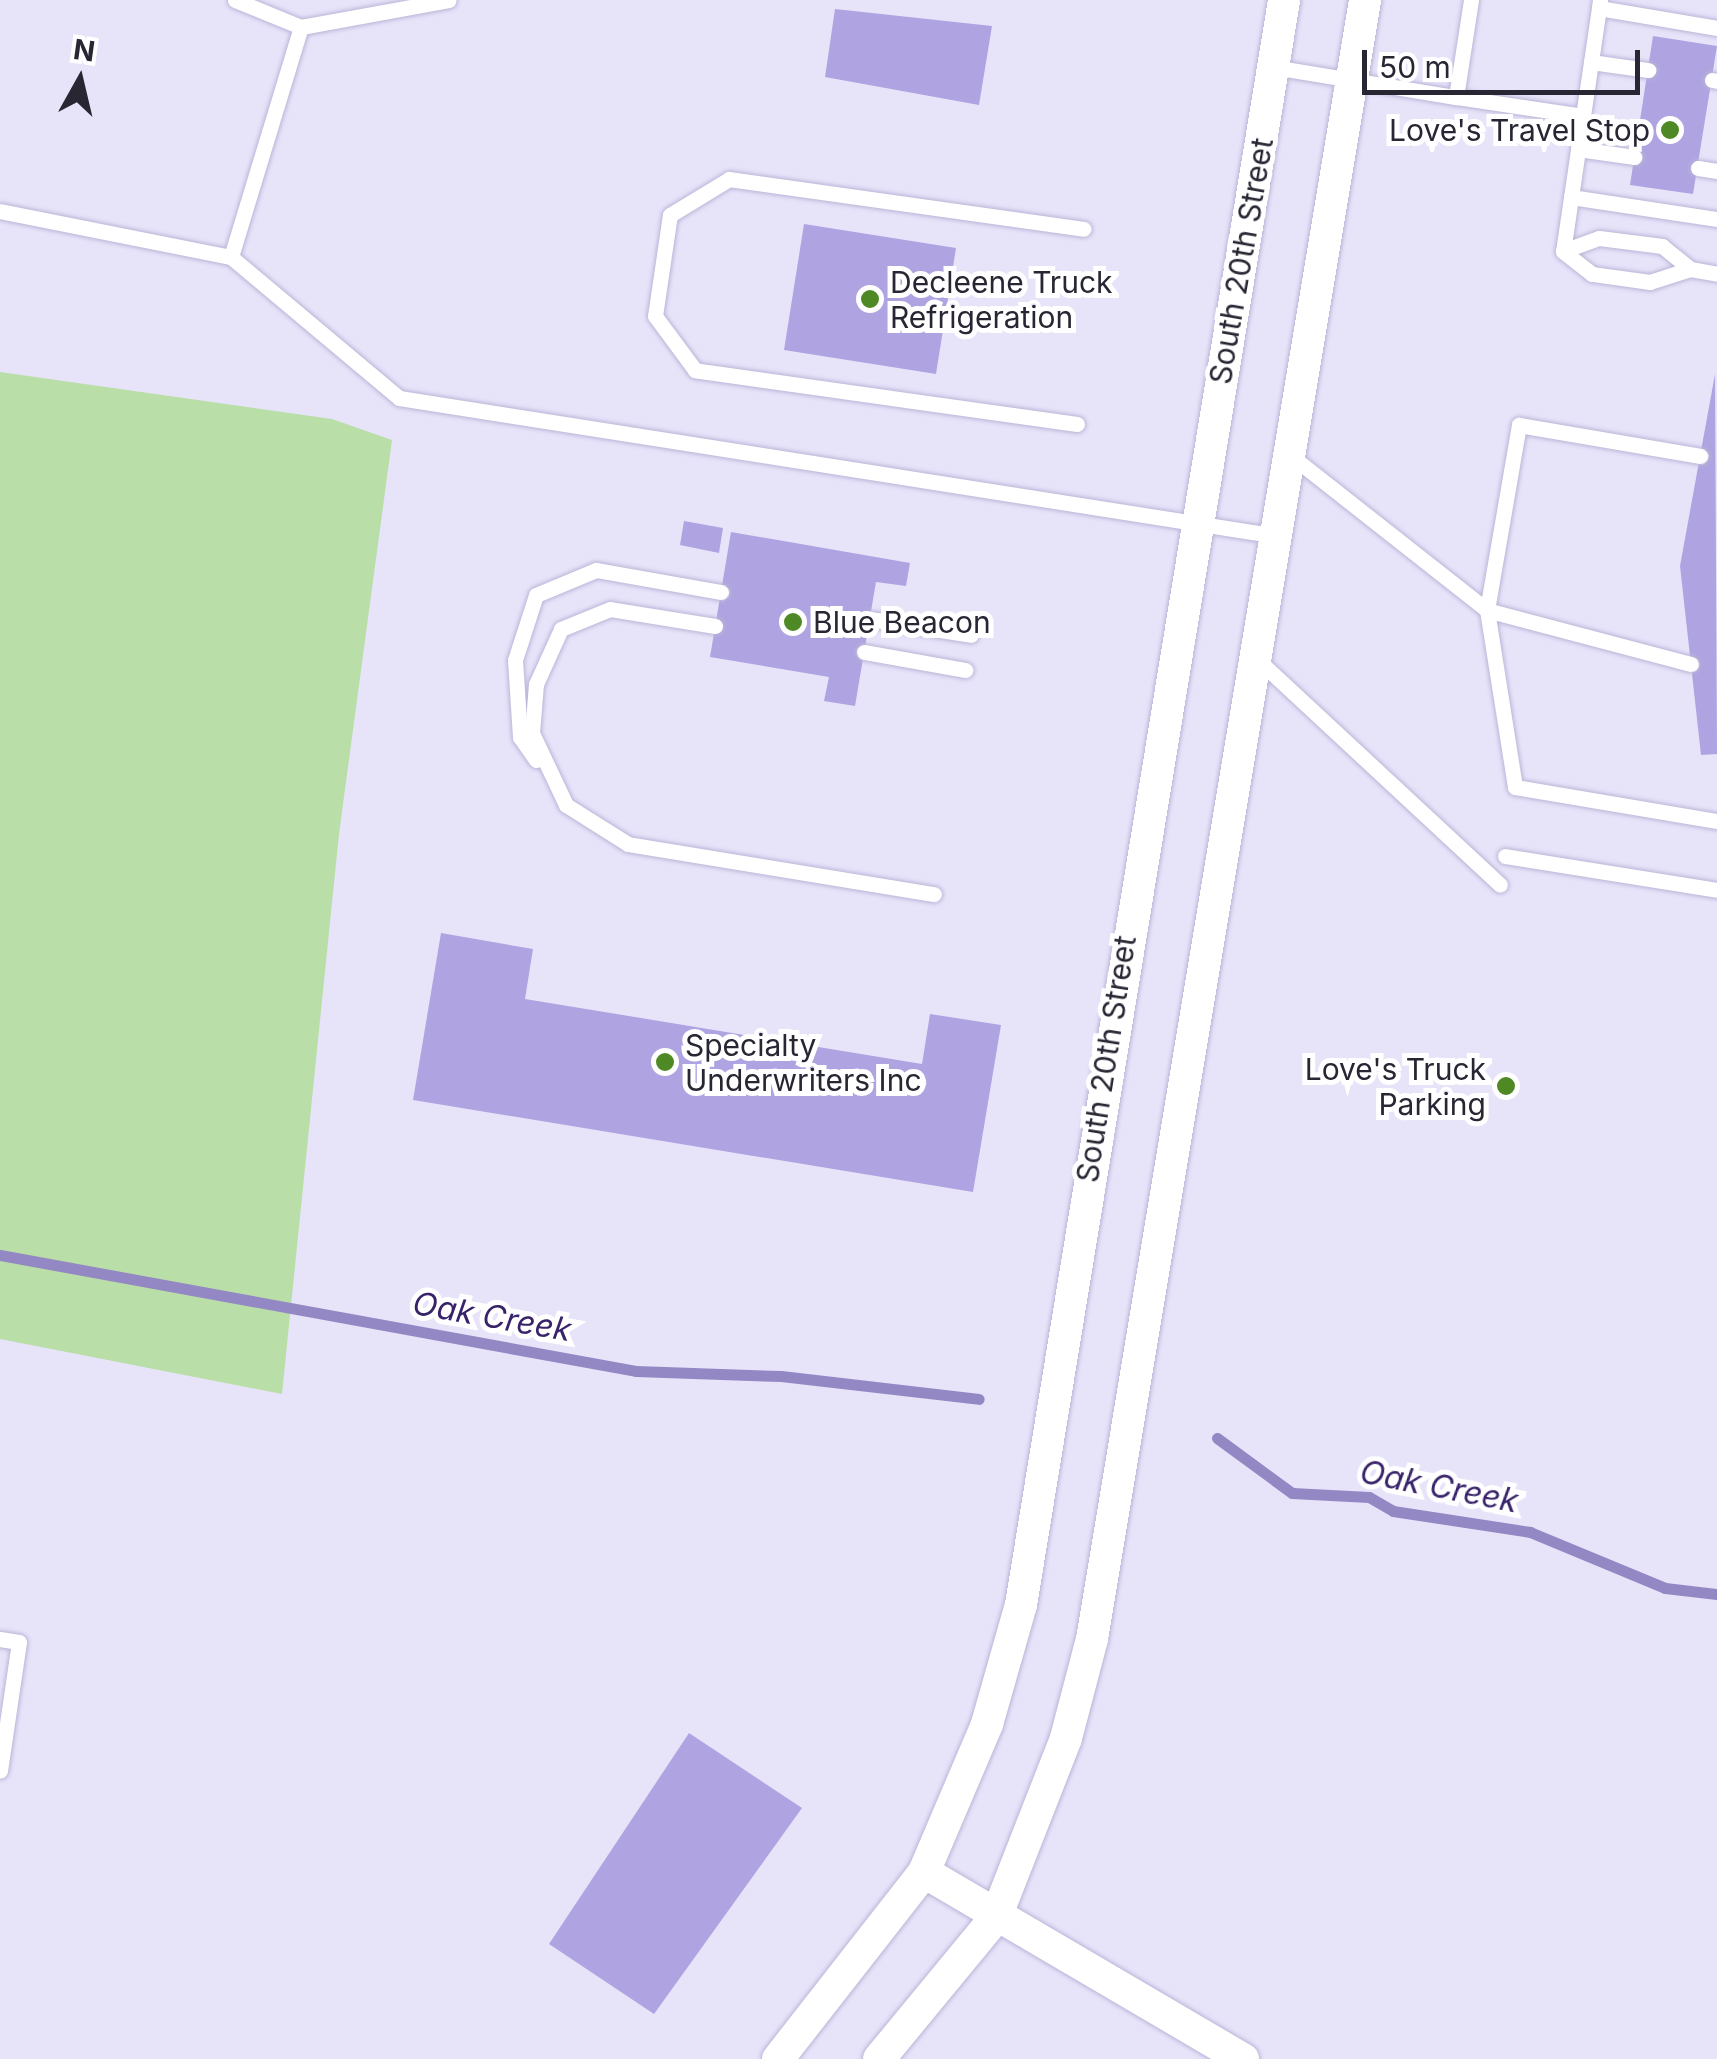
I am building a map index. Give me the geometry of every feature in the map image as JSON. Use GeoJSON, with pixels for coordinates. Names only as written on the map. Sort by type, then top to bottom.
{"type":"FeatureCollection","features":[{"type":"Feature","properties":{"kind":"street","name":"South 20th Street"},"geometry":{"type":"LineString","coordinates":[[778,2059],[924,1872],[987,1724],[1021,1604],[1194,522],[1284,0]]}},
{"type":"Feature","properties":{"kind":"street"},"geometry":{"type":"LineString","coordinates":[[879,2059],[996,1917],[1054,1772],[1092,1639],[1365,0]]}},
{"type":"Feature","properties":{"kind":"street"},"geometry":{"type":"LineString","coordinates":[[924,1872],[1243,2059]]}},
{"type":"Feature","properties":{"kind":"lane"},"geometry":{"type":"LineString","coordinates":[[235,0],[301,27],[449,0]]}},
{"type":"Feature","properties":{"kind":"lane"},"geometry":{"type":"LineString","coordinates":[[1456,97],[1471,0]]}},
{"type":"Feature","properties":{"kind":"lane"},"geometry":{"type":"LineString","coordinates":[[1563,251],[1599,4],[1717,28]]}},
{"type":"Feature","properties":{"kind":"lane"},"geometry":{"type":"LineString","coordinates":[[231,256],[301,27]]}},
{"type":"Feature","properties":{"kind":"lane"},"geometry":{"type":"LineString","coordinates":[[1591,62],[1648,70]]}},
{"type":"Feature","properties":{"kind":"lane"},"geometry":{"type":"LineString","coordinates":[[1274,66],[1583,116]]}},
{"type":"Feature","properties":{"kind":"lane"},"geometry":{"type":"LineString","coordinates":[[1578,148],[1634,157]]}},
{"type":"Feature","properties":{"kind":"lane"},"geometry":{"type":"LineString","coordinates":[[1698,168],[1717,170]]}},
{"type":"Feature","properties":{"kind":"lane"},"geometry":{"type":"LineString","coordinates":[[1077,424],[695,370],[655,316],[670,215],[729,178],[1083,230]]}},
{"type":"Feature","properties":{"kind":"lane"},"geometry":{"type":"LineString","coordinates":[[1571,197],[1717,219]]}},
{"type":"Feature","properties":{"kind":"lane"},"geometry":{"type":"LineString","coordinates":[[0,211],[231,256],[399,398],[1276,536]]}},
{"type":"Feature","properties":{"kind":"lane"},"geometry":{"type":"LineString","coordinates":[[1563,251],[1599,238],[1662,246],[1690,270]]}},
{"type":"Feature","properties":{"kind":"lane"},"geometry":{"type":"LineString","coordinates":[[1563,251],[1592,274],[1650,282],[1690,270],[1717,274]]}},
{"type":"Feature","properties":{"kind":"lane"},"geometry":{"type":"LineString","coordinates":[[1700,456],[1519,425],[1487,610],[1515,787],[1717,821]]}},
{"type":"Feature","properties":{"kind":"lane"},"geometry":{"type":"LineString","coordinates":[[1290,454],[1487,610],[1690,664]]}},
{"type":"Feature","properties":{"kind":"lane"},"geometry":{"type":"LineString","coordinates":[[721,592],[596,570],[536,595],[515,660],[520,737],[566,805],[628,844],[934,894]]}},
{"type":"Feature","properties":{"kind":"lane"},"geometry":{"type":"LineString","coordinates":[[566,805],[532,733],[536,684],[561,629],[610,609],[715,626]]}},
{"type":"Feature","properties":{"kind":"lane"},"geometry":{"type":"LineString","coordinates":[[870,619],[971,636]]}},
{"type":"Feature","properties":{"kind":"lane"},"geometry":{"type":"LineString","coordinates":[[864,652],[965,670]]}},
{"type":"Feature","properties":{"kind":"lane"},"geometry":{"type":"LineString","coordinates":[[1256,658],[1500,885]]}},
{"type":"Feature","properties":{"kind":"lane"},"geometry":{"type":"LineString","coordinates":[[1505,856],[1717,890]]}},
{"type":"Feature","properties":{"kind":"lane"},"geometry":{"type":"LineString","coordinates":[[0,1639],[20,1642],[0,1771]]}},
{"type":"Feature","properties":{"kind":"green space"},"geometry":{"type":"Polygon","coordinates":[[[0,372],[332,419],[392,440],[339,834],[282,1394],[0,1339],[0,372]]]}},
{"type":"Feature","properties":{"kind":"building"},"geometry":{"type":"Polygon","coordinates":[[[835,9],[992,26],[979,105],[825,77],[835,9]]]}},
{"type":"Feature","properties":{"kind":"building"},"geometry":{"type":"Polygon","coordinates":[[[1653,36],[1717,46],[1693,194],[1630,185],[1653,36]]]}},
{"type":"Feature","properties":{"kind":"building","name":"Decleene Truck Refrigeration"},"geometry":{"type":"Polygon","coordinates":[[[804,224],[956,248],[936,374],[784,350],[804,224]]]}},
{"type":"Feature","properties":{"kind":"building"},"geometry":{"type":"Polygon","coordinates":[[[1715,374],[1717,754],[1701,755],[1680,566],[1715,374]]]}},
{"type":"Feature","properties":{"kind":"building"},"geometry":{"type":"Polygon","coordinates":[[[684,521],[723,528],[719,553],[680,545],[684,521]]]}},
{"type":"Feature","properties":{"kind":"building","name":"Blue Beacon"},"geometry":{"type":"Polygon","coordinates":[[[731,532],[910,563],[906,586],[876,582],[855,706],[824,701],[829,677],[710,657],[731,532]]]}},
{"type":"Feature","properties":{"kind":"building","name":"Specialty Underwriters Inc"},"geometry":{"type":"Polygon","coordinates":[[[441,933],[533,949],[525,999],[922,1064],[930,1014],[1001,1025],[973,1192],[413,1100],[441,933]]]}},
{"type":"Feature","properties":{"kind":"building"},"geometry":{"type":"Polygon","coordinates":[[[689,1733],[802,1808],[654,2014],[549,1944],[689,1733]]]}},
{"type":"Feature","properties":{"kind":"waterway","name":"Oak Creek"},"geometry":{"type":"LineString","coordinates":[[0,1255],[636,1371],[781,1376],[979,1399]]}},
{"type":"Feature","properties":{"kind":"waterway","name":"Oak Creek"},"geometry":{"type":"LineString","coordinates":[[1217,1438],[1292,1493],[1369,1497],[1393,1511],[1530,1532],[1665,1588],[1717,1594]]}},
{"type":"Feature","properties":{"kind":"place","name":"Love's Travel Stop"},"geometry":{"type":"Point","coordinates":[1670,130]}},
{"type":"Feature","properties":{"kind":"place","name":"Decleene Truck Refrigeration"},"geometry":{"type":"Point","coordinates":[870,299]}},
{"type":"Feature","properties":{"kind":"place","name":"Blue Beacon"},"geometry":{"type":"Point","coordinates":[793,622]}},
{"type":"Feature","properties":{"kind":"place","name":"Specialty Underwriters Inc"},"geometry":{"type":"Point","coordinates":[665,1062]}},
{"type":"Feature","properties":{"kind":"place","name":"Love's Truck Parking"},"geometry":{"type":"Point","coordinates":[1506,1086]}}]}
